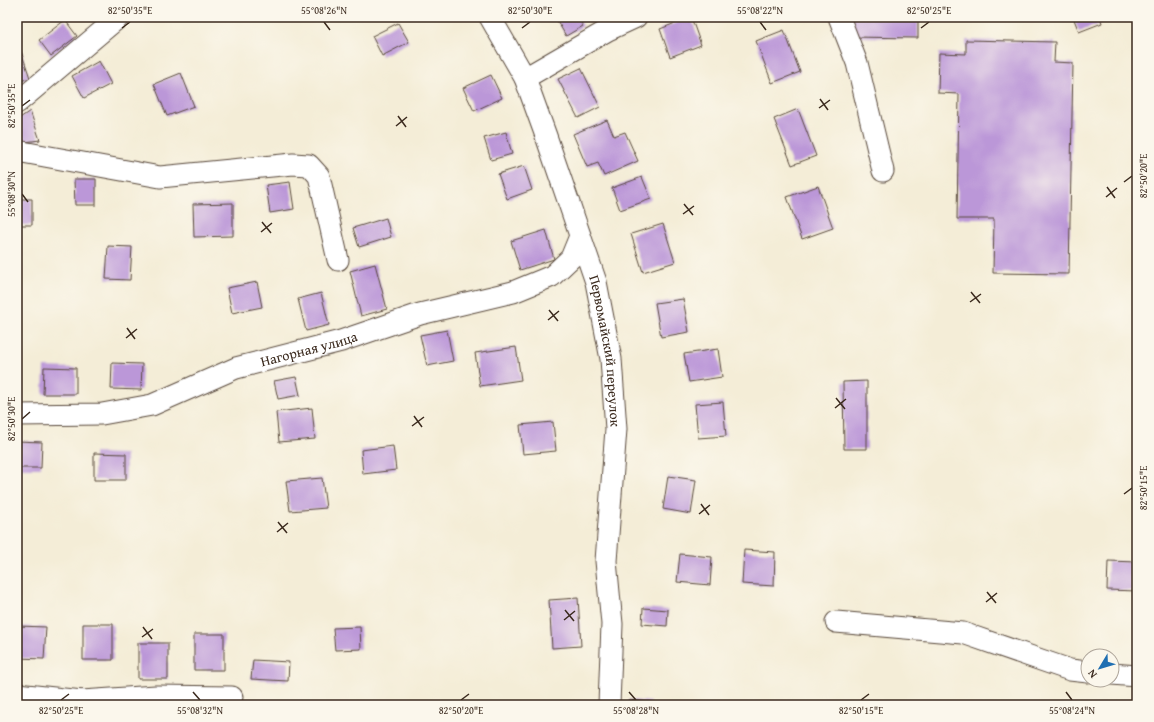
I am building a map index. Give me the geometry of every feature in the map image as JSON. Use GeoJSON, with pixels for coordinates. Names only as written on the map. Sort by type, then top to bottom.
{"type":"FeatureCollection","features":[{"type":"Feature","properties":{"kind":"street"},"geometry":{"type":"LineString","coordinates":[[17,103],[119,17]]}},
{"type":"Feature","properties":{"kind":"street","name":"Первомайский переулок"},"geometry":{"type":"LineString","coordinates":[[490,17],[525,78],[546,136],[596,282],[611,359],[616,429],[606,561],[612,624],[609,705]]}},
{"type":"Feature","properties":{"kind":"street"},"geometry":{"type":"LineString","coordinates":[[525,78],[608,30],[636,17]]}},
{"type":"Feature","properties":{"kind":"street"},"geometry":{"type":"LineString","coordinates":[[839,17],[857,63],[884,171]]}},
{"type":"Feature","properties":{"kind":"street"},"geometry":{"type":"LineString","coordinates":[[17,151],[160,177],[293,164],[309,165],[319,176],[338,260]]}},
{"type":"Feature","properties":{"kind":"street","name":"Нагорная улица"},"geometry":{"type":"LineString","coordinates":[[17,415],[102,414],[152,405],[236,368],[341,341],[420,314],[514,292],[552,276],[571,258],[580,236]]}},
{"type":"Feature","properties":{"kind":"street"},"geometry":{"type":"LineString","coordinates":[[836,622],[963,633],[1070,670],[1080,671]]}},
{"type":"Feature","properties":{"kind":"street"},"geometry":{"type":"LineString","coordinates":[[1120,675],[1137,676]]}},
{"type":"Feature","properties":{"kind":"street"},"geometry":{"type":"LineString","coordinates":[[17,694],[82,703],[156,696],[232,697]]}},
{"type":"Feature","properties":{"kind":"building"},"geometry":{"type":"Polygon","coordinates":[[[555,17],[578,17],[583,26],[566,36],[555,17]]]}},
{"type":"Feature","properties":{"kind":"building"},"geometry":{"type":"Polygon","coordinates":[[[691,17],[701,45],[670,57],[660,29],[691,17]]]}},
{"type":"Feature","properties":{"kind":"building"},"geometry":{"type":"Polygon","coordinates":[[[851,17],[903,17],[903,19],[918,19],[918,38],[851,37],[851,17]]]}},
{"type":"Feature","properties":{"kind":"building"},"geometry":{"type":"Polygon","coordinates":[[[1073,17],[1100,17],[1102,23],[1079,32],[1073,17]]]}},
{"type":"Feature","properties":{"kind":"building"},"geometry":{"type":"Polygon","coordinates":[[[65,20],[77,36],[51,56],[39,40],[65,20]]]}},
{"type":"Feature","properties":{"kind":"building"},"geometry":{"type":"Polygon","coordinates":[[[398,23],[409,42],[382,56],[372,36],[398,23]]]}},
{"type":"Feature","properties":{"kind":"building"},"geometry":{"type":"Polygon","coordinates":[[[784,30],[800,72],[772,83],[756,41],[784,30]]]}},
{"type":"Feature","properties":{"kind":"building"},"geometry":{"type":"Polygon","coordinates":[[[17,39],[30,78],[17,82],[17,39]]]}},
{"type":"Feature","properties":{"kind":"building"},"geometry":{"type":"Polygon","coordinates":[[[966,40],[1055,42],[1054,62],[1073,63],[1069,274],[993,273],[994,219],[957,219],[959,94],[938,93],[939,53],[966,54],[966,40]]]}},
{"type":"Feature","properties":{"kind":"building"},"geometry":{"type":"Polygon","coordinates":[[[99,61],[111,84],[84,98],[72,76],[99,61]]]}},
{"type":"Feature","properties":{"kind":"building"},"geometry":{"type":"Polygon","coordinates":[[[581,68],[600,107],[578,118],[558,79],[581,68]]]}},
{"type":"Feature","properties":{"kind":"building"},"geometry":{"type":"Polygon","coordinates":[[[181,73],[194,106],[167,116],[154,84],[181,73]]]}},
{"type":"Feature","properties":{"kind":"building"},"geometry":{"type":"Polygon","coordinates":[[[491,75],[502,98],[474,111],[463,88],[491,75]]]}},
{"type":"Feature","properties":{"kind":"building"},"geometry":{"type":"Polygon","coordinates":[[[798,109],[816,156],[792,165],[774,119],[798,109]]]}},
{"type":"Feature","properties":{"kind":"building"},"geometry":{"type":"Polygon","coordinates":[[[30,111],[40,140],[17,143],[17,120],[30,111]]]}},
{"type":"Feature","properties":{"kind":"building"},"geometry":{"type":"Polygon","coordinates":[[[607,120],[614,136],[625,132],[638,161],[604,176],[598,163],[587,167],[573,134],[607,120]]]}},
{"type":"Feature","properties":{"kind":"building"},"geometry":{"type":"Polygon","coordinates":[[[506,132],[512,154],[491,160],[484,138],[506,132]]]}},
{"type":"Feature","properties":{"kind":"building"},"geometry":{"type":"Polygon","coordinates":[[[524,166],[532,190],[507,199],[498,174],[524,166]]]}},
{"type":"Feature","properties":{"kind":"building"},"geometry":{"type":"Polygon","coordinates":[[[642,177],[651,199],[620,210],[612,188],[642,177]]]}},
{"type":"Feature","properties":{"kind":"building"},"geometry":{"type":"Polygon","coordinates":[[[74,179],[96,179],[96,205],[75,205],[74,179]]]}},
{"type":"Feature","properties":{"kind":"building"},"geometry":{"type":"Polygon","coordinates":[[[290,182],[294,209],[270,213],[266,185],[290,182]]]}},
{"type":"Feature","properties":{"kind":"building"},"geometry":{"type":"Polygon","coordinates":[[[818,186],[833,228],[802,239],[787,197],[818,186]]]}},
{"type":"Feature","properties":{"kind":"building"},"geometry":{"type":"Polygon","coordinates":[[[17,199],[32,199],[32,225],[17,225],[17,199]]]}},
{"type":"Feature","properties":{"kind":"building"},"geometry":{"type":"Polygon","coordinates":[[[233,203],[233,236],[194,237],[193,204],[233,203]]]}},
{"type":"Feature","properties":{"kind":"building"},"geometry":{"type":"Polygon","coordinates":[[[386,218],[391,237],[359,247],[353,228],[386,218]]]}},
{"type":"Feature","properties":{"kind":"building"},"geometry":{"type":"Polygon","coordinates":[[[663,224],[675,262],[643,272],[631,234],[663,224]]]}},
{"type":"Feature","properties":{"kind":"building"},"geometry":{"type":"Polygon","coordinates":[[[546,230],[554,259],[520,270],[511,241],[546,230]]]}},
{"type":"Feature","properties":{"kind":"building"},"geometry":{"type":"Polygon","coordinates":[[[108,246],[132,247],[130,280],[106,279],[108,246]]]}},
{"type":"Feature","properties":{"kind":"building"},"geometry":{"type":"Polygon","coordinates":[[[375,264],[387,309],[361,316],[350,271],[375,264]]]}},
{"type":"Feature","properties":{"kind":"building"},"geometry":{"type":"Polygon","coordinates":[[[257,282],[262,307],[232,313],[227,288],[257,282]]]}},
{"type":"Feature","properties":{"kind":"building"},"geometry":{"type":"Polygon","coordinates":[[[321,293],[329,325],[306,331],[298,299],[321,293]]]}},
{"type":"Feature","properties":{"kind":"building"},"geometry":{"type":"Polygon","coordinates":[[[683,299],[689,332],[661,337],[655,303],[683,299]]]}},
{"type":"Feature","properties":{"kind":"building"},"geometry":{"type":"Polygon","coordinates":[[[447,330],[453,361],[427,366],[420,335],[447,330]]]}},
{"type":"Feature","properties":{"kind":"building"},"geometry":{"type":"Polygon","coordinates":[[[516,347],[521,380],[480,386],[475,353],[516,347]]]}},
{"type":"Feature","properties":{"kind":"building"},"geometry":{"type":"Polygon","coordinates":[[[718,349],[722,377],[689,382],[684,354],[718,349]]]}},
{"type":"Feature","properties":{"kind":"building"},"geometry":{"type":"Polygon","coordinates":[[[112,363],[142,364],[141,390],[111,389],[112,363]]]}},
{"type":"Feature","properties":{"kind":"building"},"geometry":{"type":"Polygon","coordinates":[[[44,367],[76,368],[76,394],[43,394],[44,367]]]}},
{"type":"Feature","properties":{"kind":"building"},"geometry":{"type":"Polygon","coordinates":[[[296,377],[300,395],[278,399],[274,381],[296,377]]]}},
{"type":"Feature","properties":{"kind":"building"},"geometry":{"type":"Polygon","coordinates":[[[867,381],[867,449],[844,449],[843,382],[867,381]]]}},
{"type":"Feature","properties":{"kind":"building"},"geometry":{"type":"Polygon","coordinates":[[[723,402],[726,436],[698,438],[695,404],[723,402]]]}},
{"type":"Feature","properties":{"kind":"building"},"geometry":{"type":"Polygon","coordinates":[[[312,408],[315,439],[279,442],[276,412],[312,408]]]}},
{"type":"Feature","properties":{"kind":"building"},"geometry":{"type":"Polygon","coordinates":[[[553,422],[556,451],[523,454],[520,425],[553,422]]]}},
{"type":"Feature","properties":{"kind":"building"},"geometry":{"type":"Polygon","coordinates":[[[17,441],[42,442],[41,468],[17,468],[17,441]]]}},
{"type":"Feature","properties":{"kind":"building"},"geometry":{"type":"Polygon","coordinates":[[[393,446],[396,470],[363,474],[361,450],[393,446]]]}},
{"type":"Feature","properties":{"kind":"building"},"geometry":{"type":"Polygon","coordinates":[[[94,453],[126,454],[126,480],[94,480],[94,453]]]}},
{"type":"Feature","properties":{"kind":"building"},"geometry":{"type":"Polygon","coordinates":[[[668,476],[696,480],[691,514],[663,509],[668,476]]]}},
{"type":"Feature","properties":{"kind":"building"},"geometry":{"type":"Polygon","coordinates":[[[322,478],[326,508],[290,511],[286,481],[322,478]]]}},
{"type":"Feature","properties":{"kind":"building"},"geometry":{"type":"Polygon","coordinates":[[[744,550],[775,552],[774,586],[742,584],[744,550]]]}},
{"type":"Feature","properties":{"kind":"building"},"geometry":{"type":"Polygon","coordinates":[[[680,554],[712,557],[710,585],[677,582],[680,554]]]}},
{"type":"Feature","properties":{"kind":"building"},"geometry":{"type":"Polygon","coordinates":[[[1108,561],[1137,562],[1137,591],[1107,590],[1108,561]]]}},
{"type":"Feature","properties":{"kind":"building"},"geometry":{"type":"Polygon","coordinates":[[[578,598],[581,646],[552,648],[549,600],[578,598]]]}},
{"type":"Feature","properties":{"kind":"building"},"geometry":{"type":"Polygon","coordinates":[[[643,608],[668,610],[667,626],[642,624],[643,608]]]}},
{"type":"Feature","properties":{"kind":"building"},"geometry":{"type":"Polygon","coordinates":[[[83,624],[113,624],[113,660],[83,660],[83,624]]]}},
{"type":"Feature","properties":{"kind":"building"},"geometry":{"type":"Polygon","coordinates":[[[18,626],[46,627],[44,659],[17,658],[18,626]]]}},
{"type":"Feature","properties":{"kind":"building"},"geometry":{"type":"Polygon","coordinates":[[[360,627],[361,649],[335,650],[333,628],[360,627]]]}},
{"type":"Feature","properties":{"kind":"building"},"geometry":{"type":"Polygon","coordinates":[[[194,634],[224,634],[224,670],[194,670],[194,634]]]}},
{"type":"Feature","properties":{"kind":"building"},"geometry":{"type":"Polygon","coordinates":[[[138,643],[168,643],[168,679],[138,679],[138,643]]]}},
{"type":"Feature","properties":{"kind":"building"},"geometry":{"type":"Polygon","coordinates":[[[253,660],[289,662],[288,681],[251,679],[253,660]]]}},
{"type":"Feature","properties":{"kind":"building"},"geometry":{"type":"Polygon","coordinates":[[[628,700],[651,702],[650,705],[628,705],[628,700]]]}}]}
